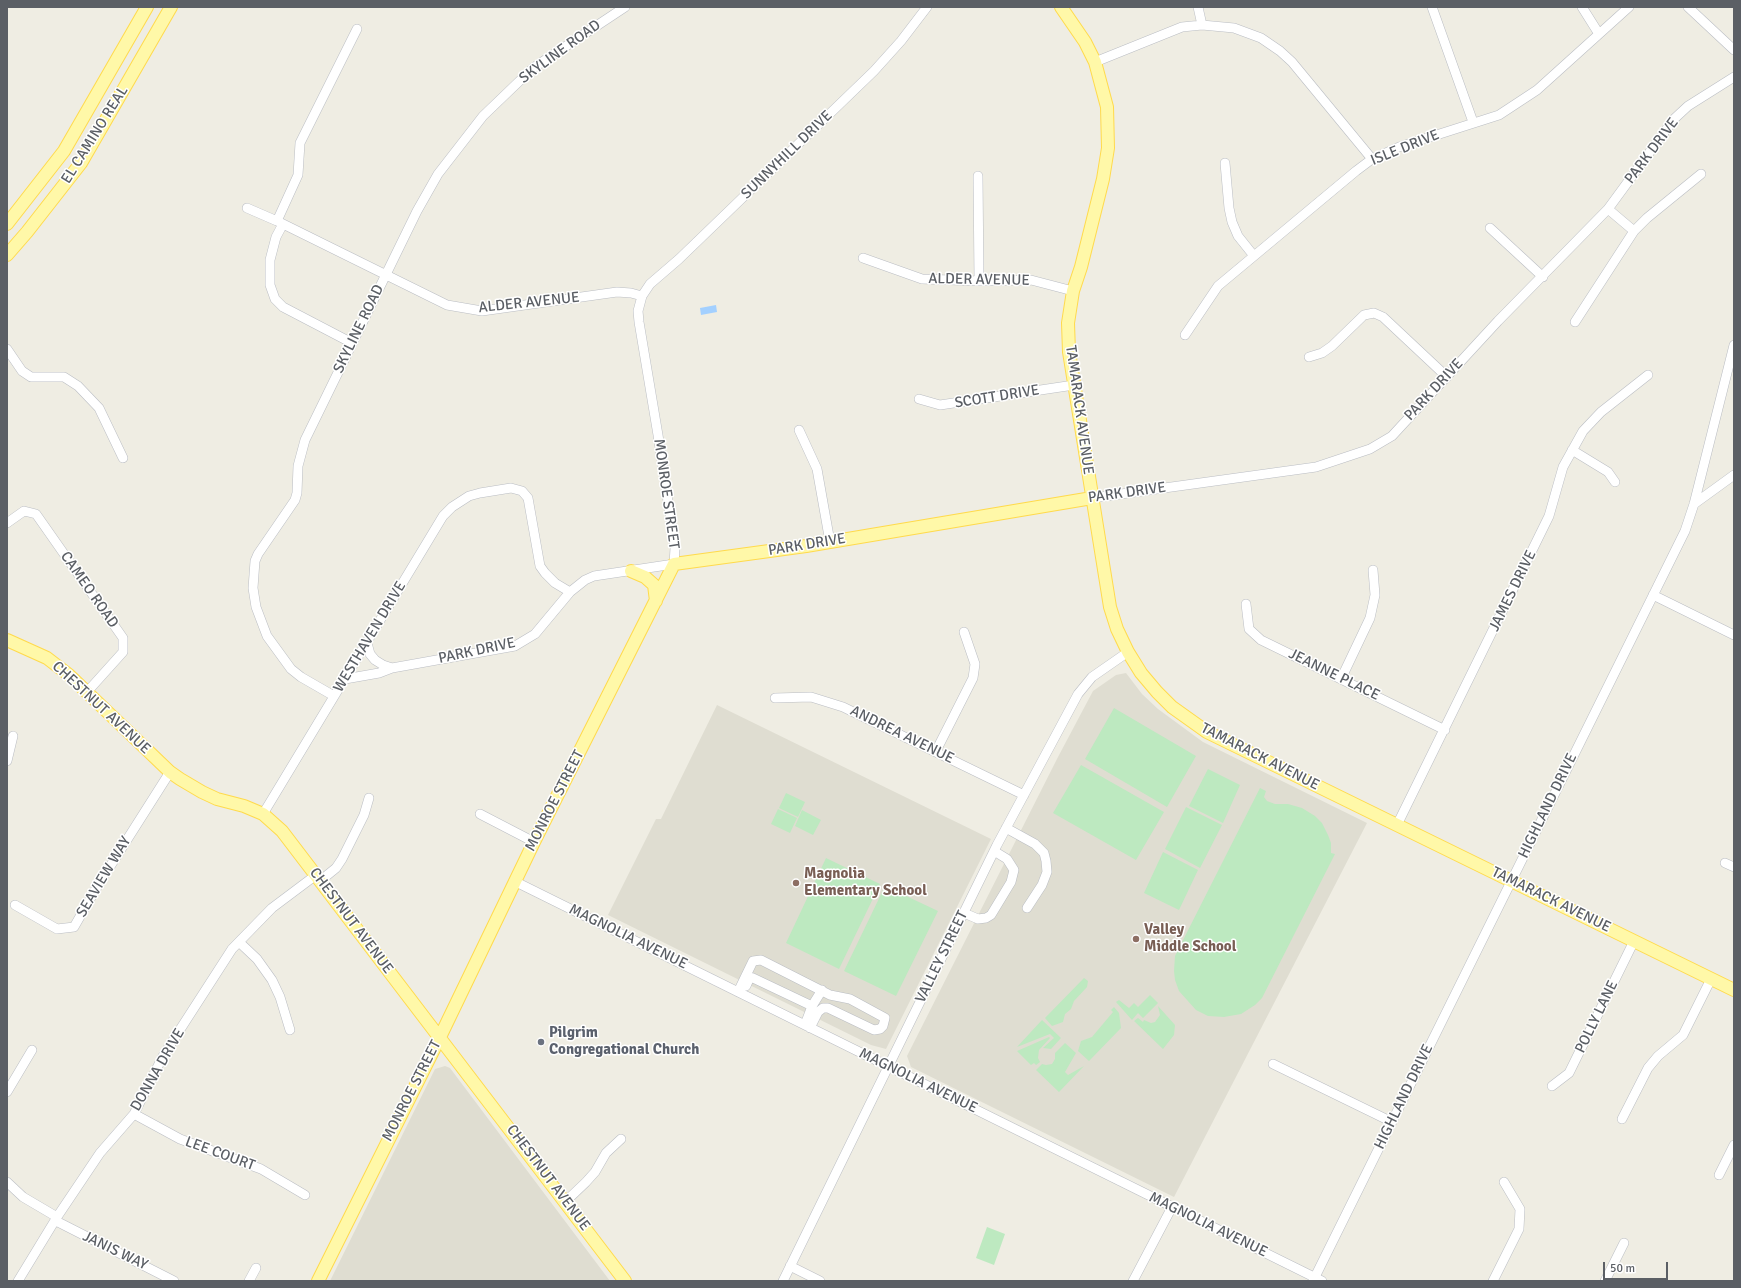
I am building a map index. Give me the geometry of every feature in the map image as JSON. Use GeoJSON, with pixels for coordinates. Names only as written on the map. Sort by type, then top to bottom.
{"type":"FeatureCollection","features":[{"type":"Feature","properties":{"kind":"main road","name":"EL CAMINO REAL"},"geometry":{"type":"LineString","coordinates":[[7,224],[64,151],[147,7]]}},
{"type":"Feature","properties":{"kind":"main road","name":"EL CAMINO REAL"},"geometry":{"type":"LineString","coordinates":[[7,256],[81,163],[170,7]]}},
{"type":"Feature","properties":{"kind":"main road","name":"TAMARACK AVENUE"},"geometry":{"type":"LineString","coordinates":[[1061,7],[1085,42],[1095,62],[1107,107],[1108,148],[1103,179],[1081,268],[1073,291],[1068,323],[1069,352],[1110,607],[1117,629],[1128,652],[1141,673],[1172,707],[1207,732],[1734,990]]}},
{"type":"Feature","properties":{"kind":"main road","name":"PARK DRIVE"},"geometry":{"type":"LineString","coordinates":[[674,564],[830,542],[1092,498]]}},
{"type":"Feature","properties":{"kind":"main road","name":"MONROE STREET"},"geometry":{"type":"LineString","coordinates":[[318,1281],[440,1037],[514,881],[674,564]]}},
{"type":"Feature","properties":{"kind":"main road"},"geometry":{"type":"LineString","coordinates":[[632,570],[646,576],[654,585],[656,600]]}},
{"type":"Feature","properties":{"kind":"main road","name":"CHESTNUT AVENUE"},"geometry":{"type":"LineString","coordinates":[[7,640],[47,658],[69,675],[170,772],[202,792],[217,799],[244,806],[262,814],[282,831],[626,1281]]}},
{"type":"Feature","properties":{"kind":"street","name":"SKYLINE ROAD"},"geometry":{"type":"LineString","coordinates":[[334,696],[300,677],[291,669],[267,636],[256,607],[253,588],[255,562],[258,554],[295,500],[297,493],[298,466],[305,440],[417,211],[438,174],[483,116],[533,68],[625,7]]}},
{"type":"Feature","properties":{"kind":"street","name":"SUNNYHILL DRIVE"},"geometry":{"type":"LineString","coordinates":[[642,296],[650,284],[687,252],[874,71],[901,41],[927,7]]}},
{"type":"Feature","properties":{"kind":"street"},"geometry":{"type":"LineString","coordinates":[[1198,7],[1202,25]]}},
{"type":"Feature","properties":{"kind":"street"},"geometry":{"type":"LineString","coordinates":[[1432,7],[1473,122]]}},
{"type":"Feature","properties":{"kind":"street"},"geometry":{"type":"LineString","coordinates":[[1582,7],[1599,34]]}},
{"type":"Feature","properties":{"kind":"street","name":"ISLE DRIVE"},"geometry":{"type":"LineString","coordinates":[[1185,335],[1218,286],[1372,159],[1399,147],[1473,122],[1499,115],[1537,90],[1629,7]]}},
{"type":"Feature","properties":{"kind":"street"},"geometry":{"type":"LineString","coordinates":[[1688,7],[1734,50]]}},
{"type":"Feature","properties":{"kind":"street"},"geometry":{"type":"LineString","coordinates":[[1095,62],[1182,27],[1202,25],[1234,28],[1261,38],[1280,51],[1292,62],[1372,159]]}},
{"type":"Feature","properties":{"kind":"street"},"geometry":{"type":"LineString","coordinates":[[352,343],[284,307],[275,299],[270,285],[270,260],[280,222],[298,175],[300,143],[357,29]]}},
{"type":"Feature","properties":{"kind":"street","name":"PARK DRIVE"},"geometry":{"type":"LineString","coordinates":[[1092,498],[1316,466],[1337,461],[1370,449],[1392,436],[1498,321],[1543,277],[1608,209],[1674,119],[1688,106],[1734,77]]}},
{"type":"Feature","properties":{"kind":"street"},"geometry":{"type":"LineString","coordinates":[[1225,163],[1229,208],[1232,222],[1238,236],[1254,256]]}},
{"type":"Feature","properties":{"kind":"street"},"geometry":{"type":"LineString","coordinates":[[1575,322],[1634,231],[1701,174]]}},
{"type":"Feature","properties":{"kind":"street"},"geometry":{"type":"LineString","coordinates":[[978,176],[979,281]]}},
{"type":"Feature","properties":{"kind":"street","name":"ALDER AVENUE"},"geometry":{"type":"LineString","coordinates":[[247,208],[280,222],[447,305],[482,311],[617,292],[631,293],[642,296]]}},
{"type":"Feature","properties":{"kind":"street"},"geometry":{"type":"LineString","coordinates":[[1608,209],[1634,231]]}},
{"type":"Feature","properties":{"kind":"street"},"geometry":{"type":"LineString","coordinates":[[1490,228],[1543,277]]}},
{"type":"Feature","properties":{"kind":"street","name":"ALDER AVENUE"},"geometry":{"type":"LineString","coordinates":[[863,258],[922,279],[979,281],[1031,280],[1073,291]]}},
{"type":"Feature","properties":{"kind":"street","name":"MONROE STREET"},"geometry":{"type":"LineString","coordinates":[[642,296],[638,311],[639,322],[675,548],[674,564]]}},
{"type":"Feature","properties":{"kind":"street"},"geometry":{"type":"LineString","coordinates":[[1309,357],[1332,346],[1364,315],[1374,313],[1383,317],[1446,377]]}},
{"type":"Feature","properties":{"kind":"street","name":"HIGHLAND DRIVE"},"geometry":{"type":"LineString","coordinates":[[1317,1280],[1392,1122],[1685,531],[1694,504],[1734,345]]}},
{"type":"Feature","properties":{"kind":"street"},"geometry":{"type":"LineString","coordinates":[[7,349],[22,371],[31,377],[64,377],[78,386],[99,408],[123,458]]}},
{"type":"Feature","properties":{"kind":"street","name":"JAMES DRIVE"},"geometry":{"type":"LineString","coordinates":[[1397,825],[1549,516],[1563,467],[1572,450],[1583,431],[1601,412],[1648,375]]}},
{"type":"Feature","properties":{"kind":"street","name":"SCOTT DRIVE"},"geometry":{"type":"LineString","coordinates":[[919,400],[940,405],[1074,385]]}},
{"type":"Feature","properties":{"kind":"street"},"geometry":{"type":"LineString","coordinates":[[799,430],[818,469],[830,542]]}},
{"type":"Feature","properties":{"kind":"street"},"geometry":{"type":"LineString","coordinates":[[1572,450],[1608,472],[1614,482]]}},
{"type":"Feature","properties":{"kind":"street"},"geometry":{"type":"LineString","coordinates":[[1694,504],[1734,475]]}},
{"type":"Feature","properties":{"kind":"street","name":"WESTHAVEN DRIVE"},"geometry":{"type":"LineString","coordinates":[[262,814],[443,516],[452,507],[469,496],[480,493],[511,488],[522,491],[528,498],[540,566],[555,583],[570,592]]}},
{"type":"Feature","properties":{"kind":"street","name":"CAMEO ROAD"},"geometry":{"type":"LineString","coordinates":[[7,523],[24,511],[36,514],[123,638],[123,652],[87,692]]}},
{"type":"Feature","properties":{"kind":"street","name":"PARK DRIVE"},"geometry":{"type":"LineString","coordinates":[[345,679],[379,673],[392,668],[515,646],[535,634],[570,592],[585,580],[594,576],[674,564]]}},
{"type":"Feature","properties":{"kind":"street"},"geometry":{"type":"LineString","coordinates":[[1341,679],[1370,618],[1375,595],[1373,570]]}},
{"type":"Feature","properties":{"kind":"street"},"geometry":{"type":"LineString","coordinates":[[1653,595],[1734,635]]}},
{"type":"Feature","properties":{"kind":"street","name":"JEANNE PLACE"},"geometry":{"type":"LineString","coordinates":[[1246,604],[1249,630],[1262,640],[1445,730]]}},
{"type":"Feature","properties":{"kind":"street"},"geometry":{"type":"LineString","coordinates":[[936,751],[973,678],[975,664],[964,632]]}},
{"type":"Feature","properties":{"kind":"street"},"geometry":{"type":"LineString","coordinates":[[367,643],[370,654],[375,660],[392,668]]}},
{"type":"Feature","properties":{"kind":"street","name":"VALLEY STREET"},"geometry":{"type":"LineString","coordinates":[[783,1281],[994,851],[1078,694],[1092,677],[1128,652]]}},
{"type":"Feature","properties":{"kind":"street","name":"ANDREA AVENUE"},"geometry":{"type":"LineString","coordinates":[[774,698],[811,697],[843,707],[1024,795]]}},
{"type":"Feature","properties":{"kind":"street"},"geometry":{"type":"LineString","coordinates":[[7,761],[13,736]]}},
{"type":"Feature","properties":{"kind":"street","name":"SEAVIEW WAY"},"geometry":{"type":"LineString","coordinates":[[15,905],[57,928],[74,927],[97,887],[170,772]]}},
{"type":"Feature","properties":{"kind":"street","name":"DONNA DRIVE"},"geometry":{"type":"LineString","coordinates":[[18,1281],[56,1219],[100,1153],[134,1114],[163,1056],[232,949],[272,908],[336,868],[364,815],[369,798]]}},
{"type":"Feature","properties":{"kind":"street"},"geometry":{"type":"LineString","coordinates":[[480,814],[534,842]]}},
{"type":"Feature","properties":{"kind":"street"},"geometry":{"type":"LineString","coordinates":[[1006,828],[1036,844],[1044,853],[1047,872],[1042,885],[1028,908]]}},
{"type":"Feature","properties":{"kind":"street"},"geometry":{"type":"LineString","coordinates":[[964,913],[978,919],[986,918],[991,915],[1011,882],[1014,870],[1007,859],[994,851]]}},
{"type":"Feature","properties":{"kind":"street"},"geometry":{"type":"LineString","coordinates":[[1725,862],[1734,867]]}},
{"type":"Feature","properties":{"kind":"street","name":"MAGNOLIA AVENUE"},"geometry":{"type":"LineString","coordinates":[[514,881],[1317,1280]]}},
{"type":"Feature","properties":{"kind":"street","name":"POLLY LANE"},"geometry":{"type":"LineString","coordinates":[[1552,1086],[1569,1073],[1634,941]]}},
{"type":"Feature","properties":{"kind":"street"},"geometry":{"type":"LineString","coordinates":[[239,942],[257,959],[272,980],[280,997],[290,1030]]}},
{"type":"Feature","properties":{"kind":"street"},"geometry":{"type":"LineString","coordinates":[[740,993],[753,961],[761,960],[830,995],[850,999],[885,1018],[883,1026],[880,1029],[874,1030],[828,1008],[823,1008],[807,1026]]}},
{"type":"Feature","properties":{"kind":"street"},"geometry":{"type":"LineString","coordinates":[[740,993],[750,977],[812,1006]]}},
{"type":"Feature","properties":{"kind":"street"},"geometry":{"type":"LineString","coordinates":[[1622,1119],[1648,1068],[1658,1056],[1683,1035],[1711,979]]}},
{"type":"Feature","properties":{"kind":"street"},"geometry":{"type":"LineString","coordinates":[[807,1026],[812,1006],[822,990]]}},
{"type":"Feature","properties":{"kind":"street"},"geometry":{"type":"LineString","coordinates":[[7,1092],[32,1050]]}},
{"type":"Feature","properties":{"kind":"street"},"geometry":{"type":"LineString","coordinates":[[1273,1064],[1392,1122]]}},
{"type":"Feature","properties":{"kind":"street","name":"LEE COURT"},"geometry":{"type":"LineString","coordinates":[[134,1114],[180,1139],[262,1169],[305,1195]]}},
{"type":"Feature","properties":{"kind":"street"},"geometry":{"type":"LineString","coordinates":[[566,1201],[595,1172],[606,1153],[620,1139]]}},
{"type":"Feature","properties":{"kind":"street"},"geometry":{"type":"LineString","coordinates":[[1719,1176],[1734,1145]]}},
{"type":"Feature","properties":{"kind":"street","name":"JANIS WAY"},"geometry":{"type":"LineString","coordinates":[[7,1182],[23,1197],[56,1219],[174,1281]]}},
{"type":"Feature","properties":{"kind":"street"},"geometry":{"type":"LineString","coordinates":[[1493,1281],[1519,1229],[1520,1209],[1504,1182]]}},
{"type":"Feature","properties":{"kind":"street"},"geometry":{"type":"LineString","coordinates":[[1133,1281],[1172,1207]]}},
{"type":"Feature","properties":{"kind":"street"},"geometry":{"type":"LineString","coordinates":[[1605,1281],[1624,1243]]}},
{"type":"Feature","properties":{"kind":"street"},"geometry":{"type":"LineString","coordinates":[[790,1266],[820,1281]]}},
{"type":"Feature","properties":{"kind":"street"},"geometry":{"type":"LineString","coordinates":[[249,1281],[256,1268]]}},
{"type":"Feature","properties":{"kind":"shaded area","name":"Valley Middle School"},"geometry":{"type":"Polygon","coordinates":[[[1126,673],[1142,694],[1158,709],[1203,742],[1367,823],[1174,1197],[911,1067],[907,1056],[1058,757],[1093,691],[1116,675],[1126,673]]]}},
{"type":"Feature","properties":{"kind":"shaded area","name":"Magnolia Elementary School"},"geometry":{"type":"Polygon","coordinates":[[[717,705],[991,839],[886,1049],[871,1045],[608,915],[656,819],[661,819],[717,705]]]}},
{"type":"Feature","properties":{"kind":"shaded area"},"geometry":{"type":"Polygon","coordinates":[[[445,1066],[450,1068],[610,1281],[330,1281],[435,1069],[445,1066]]]}},
{"type":"Feature","properties":{"kind":"green space"},"geometry":{"type":"Polygon","coordinates":[[[1114,708],[1196,756],[1167,807],[1085,759],[1114,708]]]}},
{"type":"Feature","properties":{"kind":"green space"},"geometry":{"type":"Polygon","coordinates":[[[1081,765],[1164,812],[1136,860],[1053,813],[1081,765]]]}},
{"type":"Feature","properties":{"kind":"green space"},"geometry":{"type":"Polygon","coordinates":[[[1208,769],[1240,785],[1223,823],[1189,806],[1208,769]]]}},
{"type":"Feature","properties":{"kind":"green space"},"geometry":{"type":"Polygon","coordinates":[[[1260,788],[1266,791],[1264,797],[1267,801],[1275,804],[1288,804],[1302,808],[1315,816],[1322,823],[1328,835],[1331,843],[1331,853],[1335,854],[1262,998],[1255,1005],[1241,1014],[1224,1017],[1208,1016],[1196,1010],[1179,991],[1175,980],[1175,956],[1260,788]]]}},
{"type":"Feature","properties":{"kind":"green space"},"geometry":{"type":"Polygon","coordinates":[[[786,793],[805,802],[798,817],[779,808],[786,793]]]}},
{"type":"Feature","properties":{"kind":"green space"},"geometry":{"type":"Polygon","coordinates":[[[1186,807],[1222,825],[1200,868],[1165,849],[1186,807]]]}},
{"type":"Feature","properties":{"kind":"green space"},"geometry":{"type":"Polygon","coordinates":[[[778,809],[797,818],[790,833],[771,824],[778,809]]]}},
{"type":"Feature","properties":{"kind":"green space"},"geometry":{"type":"Polygon","coordinates":[[[802,810],[821,820],[813,835],[795,826],[802,810]]]}},
{"type":"Feature","properties":{"kind":"green space"},"geometry":{"type":"Polygon","coordinates":[[[1163,852],[1198,870],[1179,910],[1144,893],[1163,852]]]}},
{"type":"Feature","properties":{"kind":"green space"},"geometry":{"type":"Polygon","coordinates":[[[826,858],[880,884],[839,969],[786,943],[826,858]]]}},
{"type":"Feature","properties":{"kind":"green space"},"geometry":{"type":"Polygon","coordinates":[[[885,886],[938,911],[896,996],[844,971],[885,886]]]}},
{"type":"Feature","properties":{"kind":"green space"},"geometry":{"type":"Polygon","coordinates":[[[1084,978],[1088,981],[1087,987],[1074,1001],[1071,1009],[1065,1014],[1063,1022],[1052,1026],[1045,1018],[1084,978]]]}},
{"type":"Feature","properties":{"kind":"green space"},"geometry":{"type":"Polygon","coordinates":[[[1150,995],[1158,1003],[1143,1018],[1138,1013],[1132,1020],[1116,1002],[1119,1000],[1129,1008],[1134,1003],[1138,1007],[1150,995]]]}},
{"type":"Feature","properties":{"kind":"green space"},"geometry":{"type":"Polygon","coordinates":[[[1158,1006],[1175,1025],[1174,1035],[1163,1049],[1134,1021],[1138,1018],[1143,1022],[1144,1020],[1151,1023],[1155,1022],[1160,1015],[1158,1006]]]}},
{"type":"Feature","properties":{"kind":"green space"},"geometry":{"type":"Polygon","coordinates":[[[1114,1007],[1119,1013],[1121,1028],[1089,1061],[1078,1051],[1081,1041],[1092,1037],[1113,1012],[1111,1010],[1114,1007]]]}},
{"type":"Feature","properties":{"kind":"green space"},"geometry":{"type":"Polygon","coordinates":[[[1042,1020],[1061,1038],[1051,1049],[1043,1048],[1054,1038],[1050,1034],[1017,1047],[1042,1020]]]}},
{"type":"Feature","properties":{"kind":"green space"},"geometry":{"type":"Polygon","coordinates":[[[1049,1037],[1050,1038],[1039,1050],[1038,1058],[1040,1062],[1036,1065],[1034,1063],[1031,1065],[1017,1051],[1049,1037]]]}},
{"type":"Feature","properties":{"kind":"green space"},"geometry":{"type":"Polygon","coordinates":[[[1065,1043],[1076,1053],[1065,1072],[1068,1075],[1084,1066],[1059,1092],[1036,1070],[1042,1064],[1052,1064],[1055,1059],[1055,1053],[1065,1043]]]}},
{"type":"Feature","properties":{"kind":"green space"},"geometry":{"type":"Polygon","coordinates":[[[987,1227],[1005,1234],[994,1265],[976,1258],[987,1227]]]}},
{"type":"Feature","properties":{"kind":"water"},"geometry":{"type":"Polygon","coordinates":[[[716,305],[717,312],[701,315],[700,308],[716,305]]]}},
{"type":"Feature","properties":{"kind":"place","name":"Magnolia Elementary School"},"geometry":{"type":"Point","coordinates":[796,883]}},
{"type":"Feature","properties":{"kind":"place","name":"Valley Middle School"},"geometry":{"type":"Point","coordinates":[1136,939]}},
{"type":"Feature","properties":{"kind":"place","name":"Pilgrim Congregational Church"},"geometry":{"type":"Point","coordinates":[541,1042]}}]}
